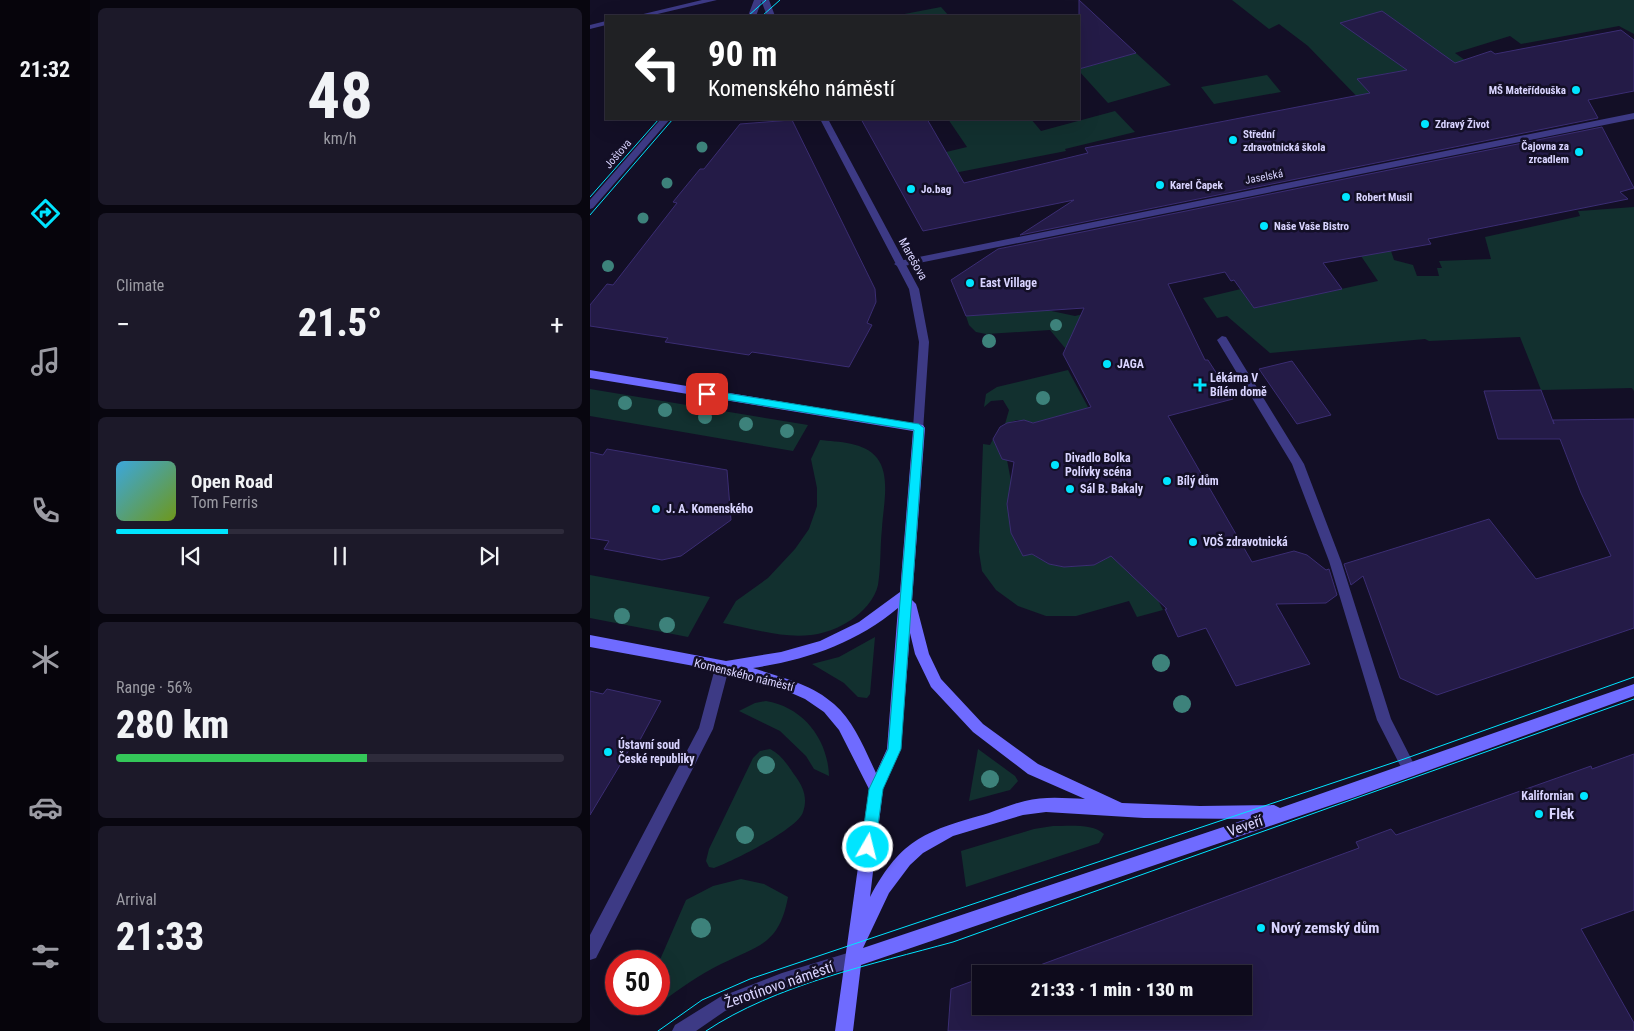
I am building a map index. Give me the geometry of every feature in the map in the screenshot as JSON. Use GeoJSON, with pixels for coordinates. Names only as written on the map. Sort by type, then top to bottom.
{"type":"FeatureCollection","features":[{"type":"Feature","properties":{"kind":"main road"},"geometry":{"type":"LineString","coordinates":[[590,374],[919,428]]}},
{"type":"Feature","properties":{"kind":"main road","name":"Žerotínovo náměstí"},"geometry":{"type":"LineString","coordinates":[[844,1031],[876,789],[894,749],[919,428]]}},
{"type":"Feature","properties":{"kind":"main road"},"geometry":{"type":"LineString","coordinates":[[722,668],[792,657],[823,647],[852,634],[881,617],[906,594],[922,654],[936,683],[978,728],[1032,769],[1125,810]]}},
{"type":"Feature","properties":{"kind":"main road","name":"Komenského náměstí"},"geometry":{"type":"LineString","coordinates":[[590,641],[722,668],[796,687],[814,696],[828,707],[844,726],[876,789]]}},
{"type":"Feature","properties":{"kind":"main road","name":"Veveří"},"geometry":{"type":"LineString","coordinates":[[854,959],[952,928],[1410,770],[1634,690]]}},
{"type":"Feature","properties":{"kind":"main road"},"geometry":{"type":"LineString","coordinates":[[854,959],[869,912],[883,886],[899,866],[916,850],[946,832],[1035,806],[1069,805],[1125,810],[1238,813],[1289,811]]}},
{"type":"Feature","properties":{"kind":"street"},"geometry":{"type":"LineString","coordinates":[[644,15],[713,0]]}},
{"type":"Feature","properties":{"kind":"street"},"geometry":{"type":"LineString","coordinates":[[752,15],[758,0]]}},
{"type":"Feature","properties":{"kind":"street"},"geometry":{"type":"LineString","coordinates":[[765,0],[771,15]]}},
{"type":"Feature","properties":{"kind":"street"},"geometry":{"type":"LineString","coordinates":[[590,27],[605,23]]}},
{"type":"Feature","properties":{"kind":"street","name":"Jaselská"},"geometry":{"type":"LineString","coordinates":[[899,264],[1634,116]]}},
{"type":"Feature","properties":{"kind":"street","name":"Joštova"},"geometry":{"type":"LineString","coordinates":[[590,206],[665,120]]}},
{"type":"Feature","properties":{"kind":"street","name":"Marešova"},"geometry":{"type":"LineString","coordinates":[[825,120],[914,290],[924,342],[919,428]]}},
{"type":"Feature","properties":{"kind":"street"},"geometry":{"type":"LineString","coordinates":[[1222,340],[1298,464],[1335,561],[1384,720],[1410,770]]}},
{"type":"Feature","properties":{"kind":"street"},"geometry":{"type":"LineString","coordinates":[[590,952],[706,729],[722,668]]}},
{"type":"Feature","properties":{"kind":"street","name":"Žerotínovo náměstí"},"geometry":{"type":"LineString","coordinates":[[680,1031],[728,1002],[782,981],[854,959]]}},
{"type":"Feature","properties":{"kind":"green space"},"geometry":{"type":"Polygon","coordinates":[[[1232,0],[1634,0],[1634,34],[1619,26],[1521,44],[1510,36],[1455,53],[1487,76],[1400,71],[1358,79],[1376,99],[1369,109],[1308,46],[1279,24],[1269,29],[1232,0]]]}},
{"type":"Feature","properties":{"kind":"green space"},"geometry":{"type":"Polygon","coordinates":[[[941,7],[948,15],[899,15],[941,7]]]}},
{"type":"Feature","properties":{"kind":"green space"},"geometry":{"type":"Polygon","coordinates":[[[1136,53],[1171,85],[1108,103],[1080,72],[1080,69],[1136,53]]]}},
{"type":"Feature","properties":{"kind":"green space"},"geometry":{"type":"Polygon","coordinates":[[[1267,75],[1281,92],[1214,104],[1201,87],[1267,75]]]}},
{"type":"Feature","properties":{"kind":"green space"},"geometry":{"type":"Polygon","coordinates":[[[1115,111],[1135,132],[1065,149],[1066,151],[954,173],[942,153],[967,147],[949,120],[1032,120],[1041,131],[1115,111]]]}},
{"type":"Feature","properties":{"kind":"green space"},"geometry":{"type":"Polygon","coordinates":[[[1634,207],[1634,391],[1632,388],[1541,390],[1520,337],[1429,341],[1425,339],[1270,353],[1227,316],[1217,318],[1203,298],[1241,289],[1254,308],[1378,281],[1361,256],[1391,251],[1394,260],[1413,265],[1417,276],[1439,276],[1437,268],[1442,268],[1439,261],[1491,259],[1485,237],[1580,216],[1578,211],[1634,207]]]}},
{"type":"Feature","properties":{"kind":"green space"},"geometry":{"type":"Polygon","coordinates":[[[1042,309],[1075,316],[1101,310],[1076,342],[1065,348],[1050,330],[986,334],[976,332],[969,325],[966,316],[1042,309]]]}},
{"type":"Feature","properties":{"kind":"green space"},"geometry":{"type":"Polygon","coordinates":[[[1068,370],[1088,407],[1085,409],[1033,423],[1017,420],[1005,424],[1009,410],[1003,400],[991,401],[984,407],[986,394],[997,387],[1068,370]]]}},
{"type":"Feature","properties":{"kind":"green space"},"geometry":{"type":"Polygon","coordinates":[[[590,389],[808,425],[793,451],[590,416],[590,389]]]}},
{"type":"Feature","properties":{"kind":"green space"},"geometry":{"type":"Polygon","coordinates":[[[993,439],[1002,459],[1007,460],[1025,555],[1032,554],[1049,564],[1064,567],[1094,565],[1111,556],[1139,563],[1163,610],[1137,617],[1129,601],[1076,616],[1046,616],[1018,606],[996,590],[982,571],[979,552],[983,444],[990,445],[993,439]]]}},
{"type":"Feature","properties":{"kind":"green space"},"geometry":{"type":"Polygon","coordinates":[[[820,440],[843,442],[866,449],[877,458],[881,465],[884,474],[885,492],[879,578],[874,595],[864,610],[851,620],[835,629],[819,634],[804,636],[788,635],[723,623],[736,601],[768,578],[795,549],[809,529],[817,506],[817,488],[811,459],[820,440]]]}},
{"type":"Feature","properties":{"kind":"green space"},"geometry":{"type":"Polygon","coordinates":[[[590,575],[710,597],[688,637],[590,618],[590,575]]]}},
{"type":"Feature","properties":{"kind":"green space"},"geometry":{"type":"Polygon","coordinates":[[[875,637],[870,694],[867,698],[858,697],[844,683],[812,664],[839,657],[875,637]]]}},
{"type":"Feature","properties":{"kind":"green space"},"geometry":{"type":"Polygon","coordinates":[[[766,701],[779,704],[791,710],[811,727],[824,750],[828,762],[829,776],[814,769],[806,756],[780,731],[739,711],[755,703],[766,701]]]}},
{"type":"Feature","properties":{"kind":"green space"},"geometry":{"type":"Polygon","coordinates":[[[770,749],[778,754],[801,785],[805,797],[803,812],[798,819],[777,836],[722,865],[714,868],[709,867],[706,861],[709,849],[753,758],[760,751],[770,749]]]}},
{"type":"Feature","properties":{"kind":"green space"},"geometry":{"type":"Polygon","coordinates":[[[978,749],[1015,776],[1018,781],[1010,790],[969,801],[978,749]]]}},
{"type":"Feature","properties":{"kind":"green space"},"geometry":{"type":"Polygon","coordinates":[[[1053,826],[1087,827],[1099,830],[1104,834],[1099,843],[966,887],[961,851],[1034,829],[1053,826]]]}},
{"type":"Feature","properties":{"kind":"green space"},"geometry":{"type":"Polygon","coordinates":[[[741,879],[764,884],[788,897],[784,913],[773,934],[757,947],[705,973],[670,996],[670,950],[664,950],[686,900],[713,886],[741,879]]]}},
{"type":"Feature","properties":{"kind":"building"},"geometry":{"type":"Polygon","coordinates":[[[1079,0],[1136,53],[1080,69],[1079,0]]]}},
{"type":"Feature","properties":{"kind":"building"},"geometry":{"type":"Polygon","coordinates":[[[1382,11],[1455,63],[1491,51],[1495,54],[1621,30],[1634,40],[1634,91],[1588,100],[1598,118],[1020,235],[1074,200],[923,231],[862,120],[928,120],[964,183],[1088,153],[1085,148],[1370,93],[1357,79],[1407,70],[1340,23],[1382,11]]]}},
{"type":"Feature","properties":{"kind":"building"},"geometry":{"type":"Polygon","coordinates":[[[792,120],[875,289],[876,302],[867,323],[872,325],[849,367],[752,352],[749,355],[665,342],[668,338],[590,326],[590,305],[607,284],[613,285],[677,203],[673,202],[700,169],[704,169],[740,124],[792,120]]]}},
{"type":"Feature","properties":{"kind":"building"},"geometry":{"type":"Polygon","coordinates":[[[1602,127],[1634,188],[1620,192],[1628,199],[1428,239],[1431,244],[1323,263],[1342,289],[1254,308],[1234,280],[1231,281],[1225,272],[1168,284],[1205,360],[1208,360],[1233,399],[1168,416],[1252,562],[1294,551],[1307,555],[1326,570],[1329,569],[1337,595],[1326,603],[1276,604],[1310,664],[1236,686],[1206,628],[1178,637],[1165,609],[1167,609],[1111,556],[1094,565],[1064,567],[1049,564],[1032,554],[1023,556],[1011,533],[1007,504],[1014,462],[1002,459],[993,439],[1000,427],[1007,423],[1024,420],[1033,423],[1091,407],[1063,354],[1084,308],[966,316],[951,280],[998,249],[1602,127]]]}},
{"type":"Feature","properties":{"kind":"building"},"geometry":{"type":"Polygon","coordinates":[[[1292,361],[1331,415],[1297,424],[1259,369],[1292,361]]]}},
{"type":"Feature","properties":{"kind":"building"},"geometry":{"type":"Polygon","coordinates":[[[1541,390],[1554,424],[1553,420],[1634,419],[1634,628],[1437,695],[1400,678],[1363,576],[1351,585],[1344,564],[1489,519],[1536,579],[1611,556],[1581,493],[1560,439],[1498,439],[1484,391],[1541,390]]]}},
{"type":"Feature","properties":{"kind":"building","name":"J. A. Komenského"},"geometry":{"type":"Polygon","coordinates":[[[607,449],[727,470],[731,520],[681,556],[662,560],[604,549],[609,541],[590,538],[590,452],[603,455],[607,449]]]}},
{"type":"Feature","properties":{"kind":"building","name":"Ústavní soud České republiky"},"geometry":{"type":"Polygon","coordinates":[[[607,689],[661,701],[634,751],[629,750],[590,815],[590,691],[603,694],[607,689]]]}},
{"type":"Feature","properties":{"kind":"building"},"geometry":{"type":"Polygon","coordinates":[[[1634,754],[1634,910],[1581,929],[1634,1023],[1634,1031],[948,1031],[951,989],[972,981],[972,1015],[1252,1015],[1252,965],[1040,965],[1359,848],[1356,842],[1391,829],[1396,835],[1591,766],[1592,769],[1634,754]]]}},
{"type":"Feature","properties":{"kind":"tram line"},"geometry":{"type":"LineString","coordinates":[[749,15],[766,0]]}},
{"type":"Feature","properties":{"kind":"tram line"},"geometry":{"type":"LineString","coordinates":[[763,15],[780,0]]}},
{"type":"Feature","properties":{"kind":"tram line"},"geometry":{"type":"LineString","coordinates":[[590,197],[658,120]]}},
{"type":"Feature","properties":{"kind":"tram line"},"geometry":{"type":"LineString","coordinates":[[590,215],[672,120]]}},
{"type":"Feature","properties":{"kind":"tram line"},"geometry":{"type":"LineString","coordinates":[[658,1031],[702,1000],[750,979],[1404,759],[1634,677]]}},
{"type":"Feature","properties":{"kind":"tram line"},"geometry":{"type":"LineString","coordinates":[[706,1031],[733,1015],[793,988],[953,942],[1634,699]]}},
{"type":"Feature","properties":{"kind":"place","name":"MŠ Mateřídouška"},"geometry":{"type":"Point","coordinates":[1576,90]}},
{"type":"Feature","properties":{"kind":"place","name":"Zdravý Život"},"geometry":{"type":"Point","coordinates":[1425,124]}},
{"type":"Feature","properties":{"kind":"place","name":"Střední zdravotnická škola"},"geometry":{"type":"Point","coordinates":[1233,140]}},
{"type":"Feature","properties":{"kind":"place","name":"Čajovna za zrcadlem"},"geometry":{"type":"Point","coordinates":[1579,152]}},
{"type":"Feature","properties":{"kind":"place","name":"Karel Čapek"},"geometry":{"type":"Point","coordinates":[1160,185]}},
{"type":"Feature","properties":{"kind":"place","name":"Jo.bag"},"geometry":{"type":"Point","coordinates":[911,189]}},
{"type":"Feature","properties":{"kind":"place","name":"Robert Musil"},"geometry":{"type":"Point","coordinates":[1346,197]}},
{"type":"Feature","properties":{"kind":"place","name":"Naše Vaše Bistro"},"geometry":{"type":"Point","coordinates":[1264,226]}},
{"type":"Feature","properties":{"kind":"place","name":"East Village"},"geometry":{"type":"Point","coordinates":[970,283]}},
{"type":"Feature","properties":{"kind":"place","name":"JAGA"},"geometry":{"type":"Point","coordinates":[1107,364]}},
{"type":"Feature","properties":{"kind":"place","name":"Lékárna V Bílém domě"},"geometry":{"type":"Point","coordinates":[1200,385]}},
{"type":"Feature","properties":{"kind":"place","name":"Divadlo Bolka Polívky scéna"},"geometry":{"type":"Point","coordinates":[1055,465]}},
{"type":"Feature","properties":{"kind":"place","name":"Bílý dům"},"geometry":{"type":"Point","coordinates":[1167,481]}},
{"type":"Feature","properties":{"kind":"place","name":"Sál B. Bakaly"},"geometry":{"type":"Point","coordinates":[1070,489]}},
{"type":"Feature","properties":{"kind":"place","name":"J. A. Komenského"},"geometry":{"type":"Point","coordinates":[656,509]}},
{"type":"Feature","properties":{"kind":"place","name":"VOŠ zdravotnická"},"geometry":{"type":"Point","coordinates":[1193,542]}},
{"type":"Feature","properties":{"kind":"place","name":"Ústavní soud České republiky"},"geometry":{"type":"Point","coordinates":[608,752]}},
{"type":"Feature","properties":{"kind":"place","name":"Kalifornian"},"geometry":{"type":"Point","coordinates":[1584,796]}},
{"type":"Feature","properties":{"kind":"place","name":"Flek"},"geometry":{"type":"Point","coordinates":[1539,814]}},
{"type":"Feature","properties":{"kind":"place","name":"Nový zemský dům"},"geometry":{"type":"Point","coordinates":[1261,928]}},
{"type":"Feature","properties":{"kind":"route"},"geometry":{"type":"LineString","coordinates":[[707,394],[919,428],[894,749],[876,789],[868,847]]}}]}
